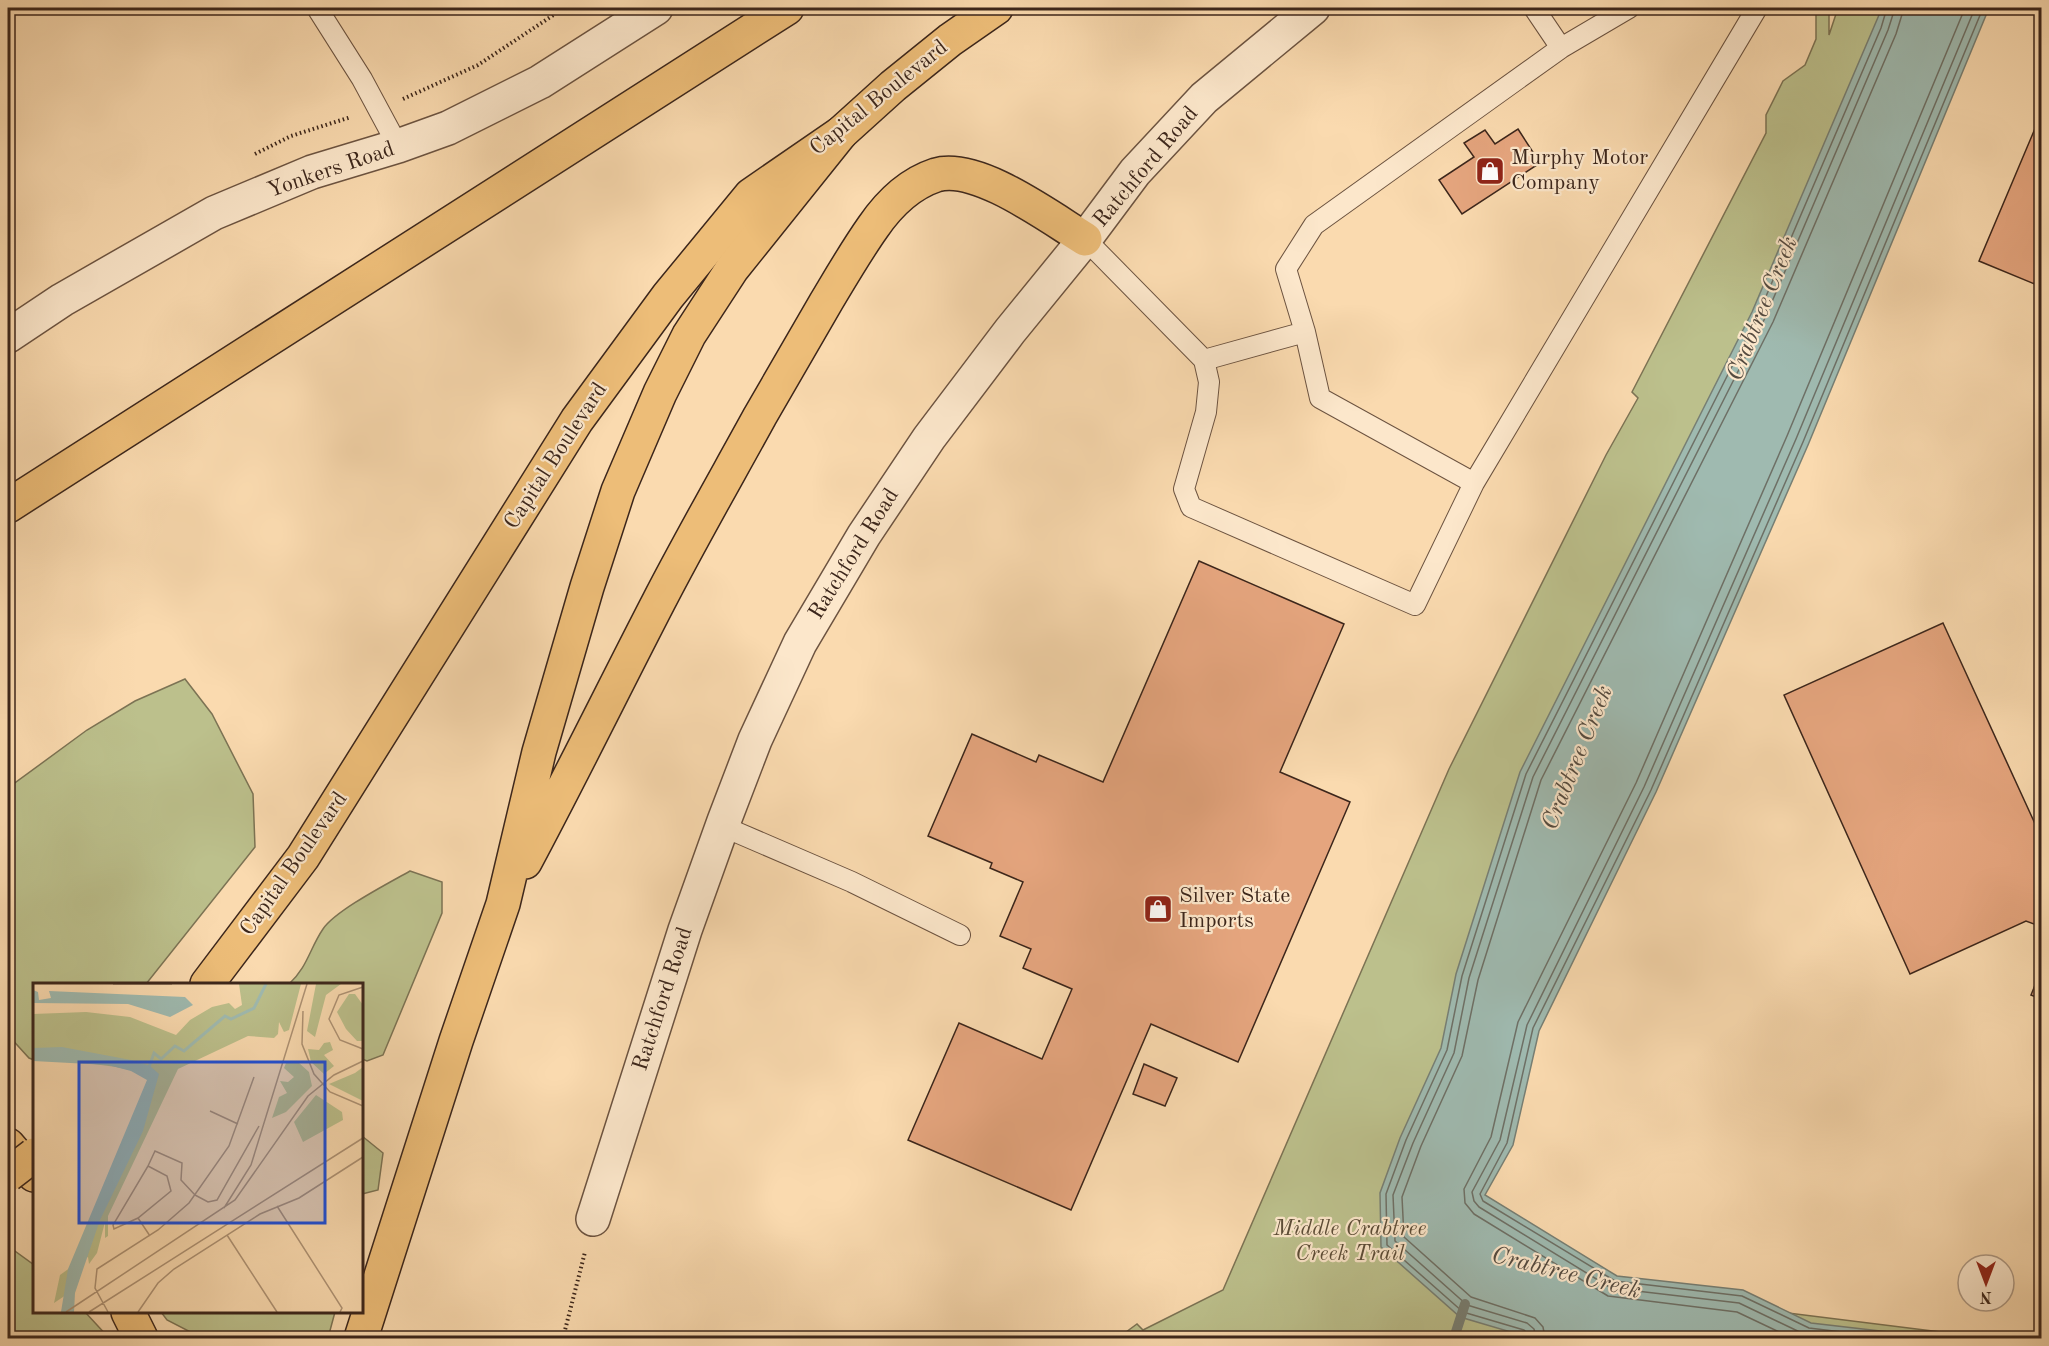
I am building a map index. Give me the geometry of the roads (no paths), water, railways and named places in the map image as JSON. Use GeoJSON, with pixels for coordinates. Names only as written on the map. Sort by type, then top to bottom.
{"type":"FeatureCollection","features":[{"type":"Feature","properties":{"kind":"main road"},"geometry":{"type":"LineString","coordinates":[[8,506],[787,8]]}},
{"type":"Feature","properties":{"kind":"main road","name":"Capital Boulevard"},"geometry":{"type":"LineString","coordinates":[[208,983],[303,856],[546,469],[618,361],[668,296],[751,195],[841,133],[950,40],[996,8]]}},
{"type":"Feature","properties":{"kind":"main road"},"geometry":{"type":"LineString","coordinates":[[361,1338],[456,1041],[503,904],[539,752],[587,586],[618,491],[660,393],[689,335],[732,269],[841,133]]}},
{"type":"Feature","properties":{"kind":"main road"},"geometry":{"type":"LineString","coordinates":[[503,904],[581,757],[660,600],[725,480],[782,378],[874,225],[903,193],[916,183],[951,173],[974,176],[993,184],[1085,239]]}},
{"type":"Feature","properties":{"kind":"main road"},"geometry":{"type":"LineString","coordinates":[[8,1145],[33,1174]]}},
{"type":"Feature","properties":{"kind":"main road"},"geometry":{"type":"LineString","coordinates":[[8,1174],[33,1156]]}},
{"type":"Feature","properties":{"kind":"main road"},"geometry":{"type":"LineString","coordinates":[[129,1313],[141,1338]]}},
{"type":"Feature","properties":{"kind":"street","name":"Yonkers Road"},"geometry":{"type":"LineString","coordinates":[[8,336],[62,300],[214,213],[312,172],[448,128],[540,82],[656,8]]}},
{"type":"Feature","properties":{"kind":"street","name":"Ratchford Road"},"geometry":{"type":"LineString","coordinates":[[593,1220],[686,930],[722,826],[755,741],[800,643],[864,535],[929,438],[1135,172],[1204,98],[1312,8]]}},
{"type":"Feature","properties":{"kind":"lane"},"geometry":{"type":"LineString","coordinates":[[317,8],[398,146]]}},
{"type":"Feature","properties":{"kind":"lane"},"geometry":{"type":"LineString","coordinates":[[1534,8],[1561,48]]}},
{"type":"Feature","properties":{"kind":"lane"},"geometry":{"type":"LineString","coordinates":[[1474,483],[1320,398],[1305,332],[1286,269],[1314,225],[1561,48],[1629,8]]}},
{"type":"Feature","properties":{"kind":"lane"},"geometry":{"type":"LineString","coordinates":[[1085,239],[1204,360],[1209,382],[1206,412],[1184,489],[1191,507],[1415,605],[1474,483],[1757,8]]}},
{"type":"Feature","properties":{"kind":"lane"},"geometry":{"type":"LineString","coordinates":[[1204,360],[1305,332]]}},
{"type":"Feature","properties":{"kind":"lane"},"geometry":{"type":"LineString","coordinates":[[722,826],[852,882],[960,935]]}},
{"type":"Feature","properties":{"kind":"water","name":"Crabtree Creek"},"geometry":{"type":"Polygon","coordinates":[[[1882,8],[1989,8],[1808,445],[1656,792],[1539,1031],[1513,1145],[1485,1195],[1617,1276],[1743,1290],[1811,1323],[1941,1338],[1531,1338],[1460,1317],[1381,1247],[1380,1193],[1400,1138],[1441,1048],[1456,974],[1520,772],[1752,312],[1882,8]]]}},
{"type":"Feature","properties":{"kind":"waterway"},"geometry":{"type":"LineString","coordinates":[[1454,1338],[1465,1304]]}},
{"type":"Feature","properties":{"kind":"place","name":"Murphy Motor Company"},"geometry":{"type":"Point","coordinates":[1490,171]}},
{"type":"Feature","properties":{"kind":"place","name":"Silver State Imports"},"geometry":{"type":"Point","coordinates":[1158,909]}},
{"type":"Feature","properties":{"kind":"park label","name":"Middle Crabtree Creek Trail"},"geometry":{"type":"Point","coordinates":[1350,1242]}}]}
